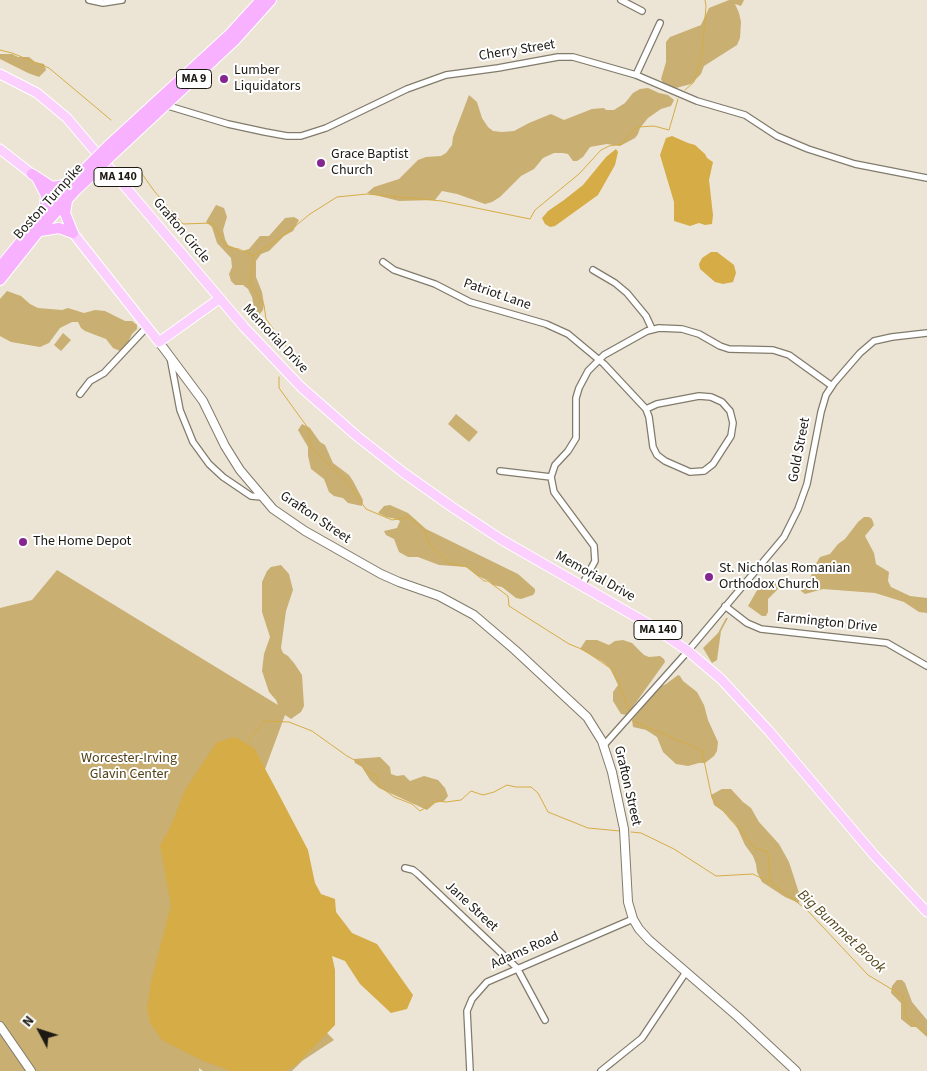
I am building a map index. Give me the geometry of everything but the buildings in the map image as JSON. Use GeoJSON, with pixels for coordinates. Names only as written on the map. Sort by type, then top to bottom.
{"type":"FeatureCollection","features":[{"type":"Feature","properties":{"kind":"highway","name":"Boston Turnpike"},"geometry":{"type":"LineString","coordinates":[[0,280],[92,168],[229,35],[261,0]]}},
{"type":"Feature","properties":{"kind":"highway","name":"Boston Turnpike"},"geometry":{"type":"LineString","coordinates":[[110,151],[165,105],[240,34],[271,0]]}},
{"type":"Feature","properties":{"kind":"highway","name":"Boston Turnpike"},"geometry":{"type":"LineString","coordinates":[[0,267],[74,180],[92,168]]}},
{"type":"Feature","properties":{"kind":"highway"},"geometry":{"type":"LineString","coordinates":[[32,174],[52,187],[64,185],[74,180]]}},
{"type":"Feature","properties":{"kind":"highway"},"geometry":{"type":"LineString","coordinates":[[32,174],[43,187],[46,195],[43,215]]}},
{"type":"Feature","properties":{"kind":"highway"},"geometry":{"type":"LineString","coordinates":[[68,199],[64,212],[73,233]]}},
{"type":"Feature","properties":{"kind":"highway"},"geometry":{"type":"LineString","coordinates":[[40,231],[59,228],[73,233]]}},
{"type":"Feature","properties":{"kind":"main road","name":"Grafton Circle"},"geometry":{"type":"LineString","coordinates":[[0,74],[37,93],[67,118],[219,299]]}},
{"type":"Feature","properties":{"kind":"main road"},"geometry":{"type":"LineString","coordinates":[[0,149],[32,174]]}},
{"type":"Feature","properties":{"kind":"main road","name":"Grafton Street"},"geometry":{"type":"LineString","coordinates":[[73,233],[159,342]]}},
{"type":"Feature","properties":{"kind":"main road"},"geometry":{"type":"LineString","coordinates":[[159,342],[219,299]]}},
{"type":"Feature","properties":{"kind":"main road","name":"Memorial Drive"},"geometry":{"type":"LineString","coordinates":[[219,299],[302,387],[332,415],[396,467],[452,508],[502,540],[652,626],[688,651],[721,679],[742,700],[872,854],[927,912]]}},
{"type":"Feature","properties":{"kind":"street"},"geometry":{"type":"LineString","coordinates":[[89,0],[103,3],[122,0]]}},
{"type":"Feature","properties":{"kind":"street"},"geometry":{"type":"LineString","coordinates":[[621,0],[642,11]]}},
{"type":"Feature","properties":{"kind":"street"},"geometry":{"type":"LineString","coordinates":[[636,75],[660,23]]}},
{"type":"Feature","properties":{"kind":"street","name":"Cherry Street"},"geometry":{"type":"LineString","coordinates":[[165,105],[228,124],[274,134],[294,136],[310,134],[326,128],[407,89],[446,75],[563,56],[578,58],[636,75],[697,101],[745,115],[777,136],[808,149],[855,164],[927,178]]}},
{"type":"Feature","properties":{"kind":"street","name":"Patriot Lane"},"geometry":{"type":"LineString","coordinates":[[383,262],[394,270],[435,284],[470,302],[561,330],[599,360],[646,409]]}},
{"type":"Feature","properties":{"kind":"street"},"geometry":{"type":"LineString","coordinates":[[593,270],[615,283],[627,293],[646,316],[652,329]]}},
{"type":"Feature","properties":{"kind":"street"},"geometry":{"type":"LineString","coordinates":[[80,394],[90,381],[104,373],[147,328]]}},
{"type":"Feature","properties":{"kind":"street"},"geometry":{"type":"LineString","coordinates":[[582,585],[595,561],[594,546],[554,492],[550,478],[555,464],[568,451],[576,438],[577,393],[584,377],[599,360],[617,347],[652,329],[682,329],[699,334],[729,349],[779,351],[794,357],[832,386]]}},
{"type":"Feature","properties":{"kind":"street","name":"Gold Street"},"geometry":{"type":"LineString","coordinates":[[604,746],[688,651],[778,544],[788,528],[807,484],[820,412],[832,386],[860,353],[874,342],[892,337],[927,333]]}},
{"type":"Feature","properties":{"kind":"street","name":"Grafton Street"},"geometry":{"type":"LineString","coordinates":[[159,342],[203,401],[236,463],[273,509],[365,566],[393,580],[452,601],[474,615],[514,648],[578,707],[591,722],[604,746],[622,816],[628,902],[639,929],[796,1071]]}},
{"type":"Feature","properties":{"kind":"street","name":"Grafton Street"},"geometry":{"type":"LineString","coordinates":[[170,356],[180,410],[192,442],[210,464],[223,476],[251,496],[262,497]]}},
{"type":"Feature","properties":{"kind":"street"},"geometry":{"type":"LineString","coordinates":[[698,396],[711,396],[722,402],[730,411],[733,422],[731,436],[709,468],[700,472],[690,472],[662,459],[655,451],[646,409],[653,405],[698,396]]}},
{"type":"Feature","properties":{"kind":"street"},"geometry":{"type":"LineString","coordinates":[[500,471],[550,478]]}},
{"type":"Feature","properties":{"kind":"street","name":"Farmington Drive"},"geometry":{"type":"LineString","coordinates":[[725,606],[760,629],[885,642],[897,647],[927,666]]}},
{"type":"Feature","properties":{"kind":"street","name":"Jane Street"},"geometry":{"type":"LineString","coordinates":[[405,868],[413,870],[517,968],[545,1020]]}},
{"type":"Feature","properties":{"kind":"street","name":"Adams Road"},"geometry":{"type":"LineString","coordinates":[[470,1071],[467,1011],[472,999],[487,982],[633,918]]}},
{"type":"Feature","properties":{"kind":"street"},"geometry":{"type":"LineString","coordinates":[[601,1071],[642,1038],[686,972]]}},
{"type":"Feature","properties":{"kind":"street"},"geometry":{"type":"LineString","coordinates":[[0,1026],[31,1071]]}},
{"type":"Feature","properties":{"kind":"green space"},"geometry":{"type":"Polygon","coordinates":[[[729,0],[744,0],[741,6],[735,4],[741,22],[740,38],[737,45],[704,66],[701,74],[691,84],[672,89],[663,83],[661,79],[666,62],[666,42],[670,37],[701,25],[709,8],[729,0]]]}},
{"type":"Feature","properties":{"kind":"green space"},"geometry":{"type":"Polygon","coordinates":[[[0,54],[29,57],[35,62],[44,64],[46,70],[39,77],[0,59],[0,54]]]}},
{"type":"Feature","properties":{"kind":"green space"},"geometry":{"type":"Polygon","coordinates":[[[648,88],[668,95],[674,100],[671,106],[661,109],[648,118],[635,138],[620,146],[607,144],[590,147],[583,157],[577,161],[573,161],[568,154],[554,153],[543,158],[534,169],[521,176],[500,197],[492,202],[485,204],[442,191],[435,200],[399,201],[367,193],[374,187],[399,179],[418,160],[426,157],[441,156],[446,153],[452,145],[453,137],[469,95],[477,102],[482,118],[488,127],[493,131],[502,132],[514,131],[551,114],[564,120],[592,109],[604,108],[606,110],[614,110],[625,103],[633,93],[640,89],[648,88]]]}},
{"type":"Feature","properties":{"kind":"green space"},"geometry":{"type":"Polygon","coordinates":[[[216,205],[224,208],[227,217],[223,230],[228,245],[242,251],[249,249],[260,236],[269,236],[285,218],[294,217],[299,220],[293,231],[284,236],[269,251],[261,254],[256,261],[256,277],[264,304],[263,310],[259,315],[255,311],[248,289],[243,285],[235,285],[231,281],[229,274],[232,267],[231,258],[217,243],[212,227],[206,222],[216,205]]]}},
{"type":"Feature","properties":{"kind":"green space"},"geometry":{"type":"Polygon","coordinates":[[[7,291],[21,296],[38,308],[62,310],[68,308],[84,313],[95,310],[105,311],[125,321],[132,321],[137,325],[137,329],[132,334],[125,349],[120,351],[113,348],[106,339],[85,331],[78,322],[72,322],[60,328],[49,343],[40,347],[11,342],[0,336],[0,299],[7,291]]]}},
{"type":"Feature","properties":{"kind":"green space"},"geometry":{"type":"Polygon","coordinates":[[[63,333],[71,340],[61,351],[54,345],[63,333]]]}},
{"type":"Feature","properties":{"kind":"green space"},"geometry":{"type":"Polygon","coordinates":[[[456,414],[478,432],[469,442],[448,424],[456,414]]]}},
{"type":"Feature","properties":{"kind":"green space"},"geometry":{"type":"Polygon","coordinates":[[[302,424],[310,428],[320,442],[325,445],[333,463],[349,475],[363,500],[362,506],[348,503],[343,498],[334,496],[329,492],[324,479],[311,469],[308,447],[298,430],[302,424]]]}},
{"type":"Feature","properties":{"kind":"green space"},"geometry":{"type":"Polygon","coordinates":[[[390,505],[408,513],[426,529],[518,574],[535,589],[535,592],[533,595],[521,599],[516,598],[502,587],[493,585],[466,567],[439,565],[418,557],[408,557],[399,552],[394,539],[386,535],[384,531],[397,528],[400,521],[378,513],[384,506],[390,505]]]}},
{"type":"Feature","properties":{"kind":"green space"},"geometry":{"type":"Polygon","coordinates":[[[864,517],[872,519],[874,525],[865,536],[874,553],[876,564],[889,572],[888,581],[891,587],[910,596],[927,598],[927,613],[919,612],[904,602],[875,593],[823,589],[805,594],[801,591],[801,588],[810,579],[820,557],[830,554],[864,517]]]}},
{"type":"Feature","properties":{"kind":"green space","name":"Worcester-Irving Glavin Center"},"geometry":{"type":"Polygon","coordinates":[[[281,565],[289,574],[293,590],[286,611],[281,648],[302,675],[304,706],[301,712],[291,719],[285,715],[211,916],[334,1040],[302,1061],[292,1071],[203,1071],[199,1068],[199,1071],[0,1071],[0,608],[32,600],[57,570],[278,705],[269,692],[262,671],[264,654],[270,637],[262,612],[262,582],[271,567],[281,565]]]}},
{"type":"Feature","properties":{"kind":"green space"},"geometry":{"type":"Polygon","coordinates":[[[763,580],[769,580],[778,585],[778,589],[768,599],[768,612],[766,616],[762,616],[748,606],[763,580]]]}},
{"type":"Feature","properties":{"kind":"green space"},"geometry":{"type":"Polygon","coordinates":[[[726,618],[728,618],[721,631],[717,660],[712,663],[703,648],[718,633],[726,618]]]}},
{"type":"Feature","properties":{"kind":"green space"},"geometry":{"type":"Polygon","coordinates":[[[586,640],[597,640],[609,645],[615,641],[623,640],[632,643],[644,655],[649,657],[660,656],[664,659],[665,662],[627,715],[621,714],[613,701],[613,692],[618,685],[610,668],[580,649],[586,640]]]}},
{"type":"Feature","properties":{"kind":"green space"},"geometry":{"type":"Polygon","coordinates":[[[678,675],[697,692],[718,742],[717,751],[714,756],[705,763],[688,766],[676,764],[663,752],[657,737],[646,730],[633,727],[632,720],[660,687],[678,675]]]}},
{"type":"Feature","properties":{"kind":"green space"},"geometry":{"type":"Polygon","coordinates":[[[380,757],[390,767],[391,774],[397,776],[404,775],[410,781],[424,776],[438,780],[445,788],[448,796],[444,801],[435,803],[427,810],[379,788],[370,780],[362,767],[355,763],[354,759],[380,757]]]}},
{"type":"Feature","properties":{"kind":"green space"},"geometry":{"type":"Polygon","coordinates":[[[722,789],[731,789],[751,808],[759,822],[779,844],[789,862],[800,896],[799,903],[785,897],[762,882],[753,856],[745,845],[736,825],[724,812],[714,805],[711,795],[722,789]]]}},
{"type":"Feature","properties":{"kind":"green space"},"geometry":{"type":"Polygon","coordinates":[[[897,980],[902,980],[905,983],[912,1002],[927,1020],[927,1037],[916,1027],[911,1027],[901,1019],[901,1003],[891,993],[892,986],[897,980]]]}},
{"type":"Feature","properties":{"kind":"shaded area"},"geometry":{"type":"Polygon","coordinates":[[[672,136],[695,145],[713,162],[709,180],[713,215],[712,224],[705,225],[699,223],[690,226],[674,221],[674,202],[660,155],[666,138],[672,136]]]}},
{"type":"Feature","properties":{"kind":"shaded area"},"geometry":{"type":"Polygon","coordinates":[[[616,149],[618,152],[615,165],[598,195],[555,226],[550,227],[545,224],[542,218],[548,211],[583,185],[606,157],[616,149]]]}},
{"type":"Feature","properties":{"kind":"shaded area"},"geometry":{"type":"Polygon","coordinates":[[[711,252],[717,252],[734,265],[736,273],[733,282],[723,284],[715,282],[700,269],[699,264],[702,258],[711,252]]]}},
{"type":"Feature","properties":{"kind":"shaded area"},"geometry":{"type":"Polygon","coordinates":[[[235,737],[254,748],[308,850],[315,883],[321,894],[335,899],[336,912],[352,933],[377,944],[413,995],[407,1009],[391,1013],[360,984],[345,961],[332,956],[335,970],[335,1025],[296,1065],[285,1071],[231,1071],[201,1060],[162,1040],[150,1023],[147,1008],[151,982],[171,905],[160,845],[170,828],[185,790],[217,742],[235,737]]]}},
{"type":"Feature","properties":{"kind":"waterway"},"geometry":{"type":"LineString","coordinates":[[685,90],[694,82],[702,55],[705,0]]}},
{"type":"Feature","properties":{"kind":"waterway","name":"Big Bummet Brook"},"geometry":{"type":"LineString","coordinates":[[0,50],[49,68],[111,120]]}},
{"type":"Feature","properties":{"kind":"waterway"},"geometry":{"type":"LineString","coordinates":[[253,256],[310,214],[337,197],[367,194],[442,201],[530,219],[535,210],[579,174],[601,150],[609,146],[622,144],[631,132],[638,127],[654,126],[669,130],[678,99]]}},
{"type":"Feature","properties":{"kind":"waterway","name":"Big Bummet Brook"},"geometry":{"type":"LineString","coordinates":[[137,167],[155,192],[183,224],[212,223],[227,247],[239,249],[253,256],[250,283],[264,305],[266,319],[293,356]]}},
{"type":"Feature","properties":{"kind":"waterway","name":"Big Bummet Brook"},"geometry":{"type":"LineString","coordinates":[[279,377],[279,388],[308,428],[311,448],[346,480],[366,509],[392,520],[409,517],[425,531],[430,545],[449,563],[467,567],[484,581],[488,581],[508,596],[509,606],[569,644],[584,650],[610,668],[618,680],[629,711]]}},
{"type":"Feature","properties":{"kind":"waterway"},"geometry":{"type":"LineString","coordinates":[[245,744],[265,721],[289,722],[312,731],[360,763],[366,771],[376,775],[378,785],[394,797],[412,804],[420,811],[437,801],[461,800],[471,791],[483,795],[507,785],[531,787],[538,793],[548,812],[588,828],[620,831]]}},
{"type":"Feature","properties":{"kind":"waterway","name":"Big Bummet Brook"},"geometry":{"type":"LineString","coordinates":[[633,721],[702,751],[712,798],[755,848],[768,852],[770,882],[806,909],[868,975],[903,996],[906,1017],[927,1035]]}},
{"type":"Feature","properties":{"kind":"waterway"},"geometry":{"type":"LineString","coordinates":[[631,832],[641,833],[674,849],[716,876],[753,874],[769,882]]}},
{"type":"Feature","properties":{"kind":"place","name":"Lumber Liquidators"},"geometry":{"type":"Point","coordinates":[224,79]}},
{"type":"Feature","properties":{"kind":"place","name":"Grace Baptist Church"},"geometry":{"type":"Point","coordinates":[321,163]}},
{"type":"Feature","properties":{"kind":"place","name":"The Home Depot"},"geometry":{"type":"Point","coordinates":[23,542]}},
{"type":"Feature","properties":{"kind":"place","name":"St. Nicholas Romanian Orthodox Church"},"geometry":{"type":"Point","coordinates":[709,577]}}]}
